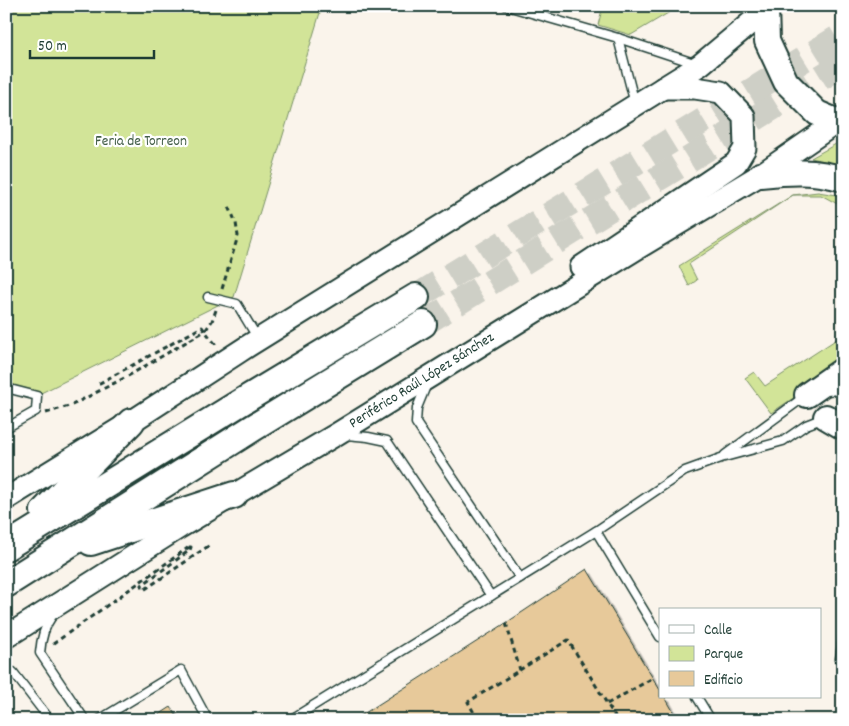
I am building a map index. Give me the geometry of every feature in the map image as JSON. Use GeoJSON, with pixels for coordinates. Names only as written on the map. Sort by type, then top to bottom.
{"type":"FeatureCollection","features":[{"type":"Feature","properties":{"kind":"highway"},"geometry":{"type":"LineString","coordinates":[[11,544],[125,472],[416,297]]}},
{"type":"Feature","properties":{"kind":"highway"},"geometry":{"type":"LineString","coordinates":[[6,584],[253,428],[423,324]]}},
{"type":"Feature","properties":{"kind":"highway"},"geometry":{"type":"LineString","coordinates":[[11,544],[130,422]]}},
{"type":"Feature","properties":{"kind":"highway"},"geometry":{"type":"LineString","coordinates":[[55,554],[234,495]]}},
{"type":"Feature","properties":{"kind":"main road","name":"Periférico Raúl López Sánchez"},"geometry":{"type":"LineString","coordinates":[[6,499],[258,339],[700,65],[766,8]]}},
{"type":"Feature","properties":{"kind":"main road","name":"Periférico Raúl López Sánchez"},"geometry":{"type":"LineString","coordinates":[[766,8],[767,41],[786,82],[817,113],[840,123]]}},
{"type":"Feature","properties":{"kind":"main road"},"geometry":{"type":"LineString","coordinates":[[517,322],[554,286],[736,163],[745,148],[744,116],[721,92],[695,88],[663,88]]}},
{"type":"Feature","properties":{"kind":"main road","name":"Periférico Raúl López Sánchez"},"geometry":{"type":"LineString","coordinates":[[6,637],[180,527],[337,434],[517,322],[760,175],[840,123]]}},
{"type":"Feature","properties":{"kind":"main road"},"geometry":{"type":"LineString","coordinates":[[760,175],[790,172],[830,175],[843,179]]}},
{"type":"Feature","properties":{"kind":"main road"},"geometry":{"type":"LineString","coordinates":[[806,395],[843,370]]}},
{"type":"Feature","properties":{"kind":"lane"},"geometry":{"type":"LineString","coordinates":[[507,6],[618,38],[700,65]]}},
{"type":"Feature","properties":{"kind":"lane"},"geometry":{"type":"LineString","coordinates":[[618,38],[635,106]]}},
{"type":"Feature","properties":{"kind":"lane"},"geometry":{"type":"LineString","coordinates":[[208,297],[237,304],[258,339]]}},
{"type":"Feature","properties":{"kind":"lane"},"geometry":{"type":"LineString","coordinates":[[438,371],[424,390],[417,408],[416,424],[520,578]]}},
{"type":"Feature","properties":{"kind":"lane"},"geometry":{"type":"LineString","coordinates":[[6,388],[37,396],[36,411],[6,428]]}},
{"type":"Feature","properties":{"kind":"lane"},"geometry":{"type":"LineString","coordinates":[[721,458],[771,423],[806,395],[828,390],[843,390]]}},
{"type":"Feature","properties":{"kind":"lane"},"geometry":{"type":"LineString","coordinates":[[290,720],[596,531],[685,471],[721,458],[783,441],[806,425],[837,421]]}},
{"type":"Feature","properties":{"kind":"lane"},"geometry":{"type":"LineString","coordinates":[[337,434],[387,441],[491,596]]}},
{"type":"Feature","properties":{"kind":"lane"},"geometry":{"type":"LineString","coordinates":[[596,531],[659,635]]}},
{"type":"Feature","properties":{"kind":"lane"},"geometry":{"type":"LineString","coordinates":[[61,604],[46,624],[41,640],[40,653],[85,720]]}},
{"type":"Feature","properties":{"kind":"lane"},"geometry":{"type":"LineString","coordinates":[[843,637],[840,659],[843,666]]}},
{"type":"Feature","properties":{"kind":"lane"},"geometry":{"type":"LineString","coordinates":[[99,720],[181,670],[208,720]]}},
{"type":"Feature","properties":{"kind":"lane"},"geometry":{"type":"LineString","coordinates":[[6,671],[13,672],[50,720]]}},
{"type":"Feature","properties":{"kind":"lane"},"geometry":{"type":"LineString","coordinates":[[698,698],[711,720]]}},
{"type":"Feature","properties":{"kind":"path"},"geometry":{"type":"LineString","coordinates":[[36,411],[47,413],[72,405],[128,376],[205,331],[212,320],[219,300],[238,236],[236,223],[228,204]]}},
{"type":"Feature","properties":{"kind":"path"},"geometry":{"type":"LineString","coordinates":[[98,384],[202,327],[227,359]]}},
{"type":"Feature","properties":{"kind":"path"},"geometry":{"type":"LineString","coordinates":[[40,653],[189,547],[191,549],[142,585],[142,589],[144,590],[210,545]]}},
{"type":"Feature","properties":{"kind":"path"},"geometry":{"type":"LineString","coordinates":[[506,623],[520,670]]}},
{"type":"Feature","properties":{"kind":"path"},"geometry":{"type":"LineString","coordinates":[[478,720],[468,702],[568,640],[617,720]]}},
{"type":"Feature","properties":{"kind":"path"},"geometry":{"type":"LineString","coordinates":[[607,704],[653,678]]}},
{"type":"Feature","properties":{"kind":"green space","name":"Feria de Torreon"},"geometry":{"type":"Polygon","coordinates":[[[6,6],[322,6],[234,297],[39,394],[6,385],[6,6]]]}},
{"type":"Feature","properties":{"kind":"green space"},"geometry":{"type":"Polygon","coordinates":[[[603,6],[680,6],[631,35],[598,25],[603,6]]]}},
{"type":"Feature","properties":{"kind":"green space"},"geometry":{"type":"Polygon","coordinates":[[[843,140],[843,165],[811,158],[843,140]]]}},
{"type":"Feature","properties":{"kind":"green space"},"geometry":{"type":"Polygon","coordinates":[[[818,192],[843,196],[843,207],[821,195],[793,195],[818,192]]]}},
{"type":"Feature","properties":{"kind":"green space"},"geometry":{"type":"Polygon","coordinates":[[[793,195],[689,264],[697,280],[689,286],[679,266],[793,195]]]}},
{"type":"Feature","properties":{"kind":"green space"},"geometry":{"type":"Polygon","coordinates":[[[843,335],[843,365],[771,413],[745,378],[754,372],[765,386],[843,335]]]}},
{"type":"Feature","properties":{"kind":"building"},"geometry":{"type":"Polygon","coordinates":[[[587,569],[659,688],[659,698],[666,698],[678,720],[354,720],[587,569]]]}},
{"type":"Feature","properties":{"kind":"building"},"geometry":{"type":"Polygon","coordinates":[[[171,707],[179,720],[151,720],[171,707]]]}},
{"type":"Feature","properties":{"kind":"tunnel"},"geometry":{"type":"LineString","coordinates":[[416,297],[843,35]]}},
{"type":"Feature","properties":{"kind":"tunnel"},"geometry":{"type":"LineString","coordinates":[[423,324],[843,64]]}}]}
